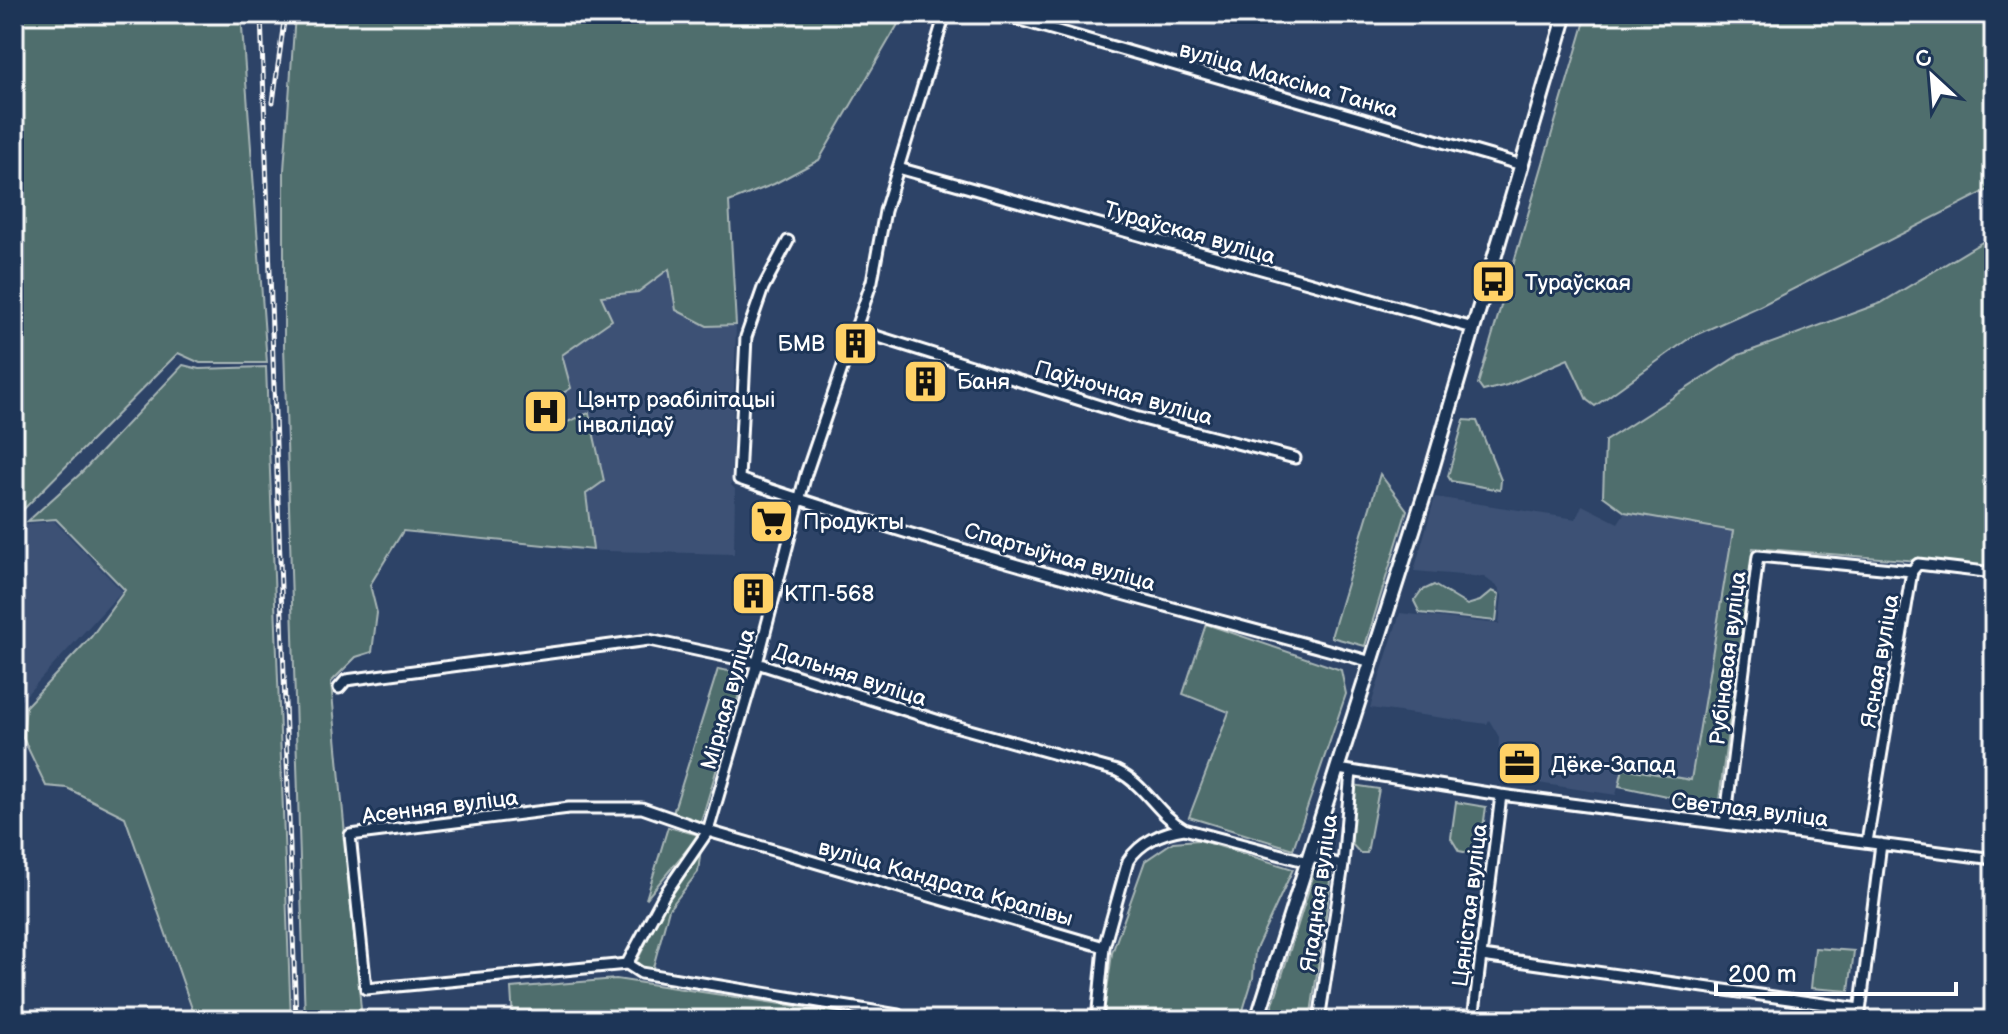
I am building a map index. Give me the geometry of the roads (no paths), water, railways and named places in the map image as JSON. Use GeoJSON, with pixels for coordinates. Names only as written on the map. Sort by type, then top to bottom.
{"type":"FeatureCollection","features":[{"type":"Feature","properties":{"kind":"main road"},"geometry":{"type":"LineString","coordinates":[[1257,1020],[1309,859],[1345,770],[1372,662],[1566,14]]}},
{"type":"Feature","properties":{"kind":"street","name":"Мірная вуліца"},"geometry":{"type":"LineString","coordinates":[[627,964],[664,895],[708,831],[800,501],[853,329],[872,281],[885,211],[945,14]]}},
{"type":"Feature","properties":{"kind":"street","name":"вуліца Максіма Танка"},"geometry":{"type":"LineString","coordinates":[[999,14],[1522,165]]}},
{"type":"Feature","properties":{"kind":"street","name":"Тураўская вуліца"},"geometry":{"type":"LineString","coordinates":[[898,168],[1473,328]]}},
{"type":"Feature","properties":{"kind":"street","name":"Спартыўная вуліца"},"geometry":{"type":"LineString","coordinates":[[788,241],[763,288],[746,337],[739,479],[800,501],[1372,662]]}},
{"type":"Feature","properties":{"kind":"street","name":"Паўночная вуліца"},"geometry":{"type":"LineString","coordinates":[[853,329],[1135,417],[1295,458]]}},
{"type":"Feature","properties":{"kind":"street","name":"Рубінавая вуліца"},"geometry":{"type":"LineString","coordinates":[[1725,824],[1758,556],[1912,571]]}},
{"type":"Feature","properties":{"kind":"street","name":"Ясная вуліца"},"geometry":{"type":"LineString","coordinates":[[1867,842],[1912,571],[1918,564],[1994,573]]}},
{"type":"Feature","properties":{"kind":"street","name":"Дальняя вуліца"},"geometry":{"type":"LineString","coordinates":[[339,688],[346,680],[649,640],[757,663],[955,726],[1117,771],[1139,783],[1166,817],[1184,829]]}},
{"type":"Feature","properties":{"kind":"street","name":"Светлая вуліца"},"geometry":{"type":"LineString","coordinates":[[1345,770],[1501,795],[1994,859]]}},
{"type":"Feature","properties":{"kind":"street","name":"Ягадная вуліца"},"geometry":{"type":"LineString","coordinates":[[1319,1020],[1343,865],[1345,770]]}},
{"type":"Feature","properties":{"kind":"street","name":"Цяністая вуліца"},"geometry":{"type":"LineString","coordinates":[[1473,1020],[1501,795]]}},
{"type":"Feature","properties":{"kind":"street","name":"Асенняя вуліца"},"geometry":{"type":"LineString","coordinates":[[627,964],[366,989],[350,835],[569,808],[609,806],[642,808],[708,831]]}},
{"type":"Feature","properties":{"kind":"street"},"geometry":{"type":"LineString","coordinates":[[1097,1020],[1104,947],[1128,861],[1134,851],[1168,831],[1184,829],[1343,865]]}},
{"type":"Feature","properties":{"kind":"street","name":"вуліца Кандрата Крапівы"},"geometry":{"type":"LineString","coordinates":[[708,831],[1104,947]]}},
{"type":"Feature","properties":{"kind":"street"},"geometry":{"type":"LineString","coordinates":[[1859,1020],[1881,844]]}},
{"type":"Feature","properties":{"kind":"street"},"geometry":{"type":"LineString","coordinates":[[1482,956],[1860,1009]]}},
{"type":"Feature","properties":{"kind":"street"},"geometry":{"type":"LineString","coordinates":[[627,964],[641,973],[898,1015],[899,1020]]}},
{"type":"Feature","properties":{"kind":"railway"},"geometry":{"type":"LineString","coordinates":[[261,14],[296,1020]]}},
{"type":"Feature","properties":{"kind":"railway"},"geometry":{"type":"LineString","coordinates":[[273,102],[285,14]]}},
{"type":"Feature","properties":{"kind":"place","name":"Тураўская"},"geometry":{"type":"Point","coordinates":[1494,282]}},
{"type":"Feature","properties":{"kind":"place","name":"БМВ"},"geometry":{"type":"Point","coordinates":[856,343]}},
{"type":"Feature","properties":{"kind":"place","name":"Баня"},"geometry":{"type":"Point","coordinates":[926,381]}},
{"type":"Feature","properties":{"kind":"place","name":"Цэнтр рэабілітацыі інвалідаў"},"geometry":{"type":"Point","coordinates":[546,412]}},
{"type":"Feature","properties":{"kind":"place","name":"Продукты"},"geometry":{"type":"Point","coordinates":[772,521]}},
{"type":"Feature","properties":{"kind":"place","name":"КТП-568"},"geometry":{"type":"Point","coordinates":[753,593]}},
{"type":"Feature","properties":{"kind":"place","name":"Дёке-Запад"},"geometry":{"type":"Point","coordinates":[1520,764]}}]}
